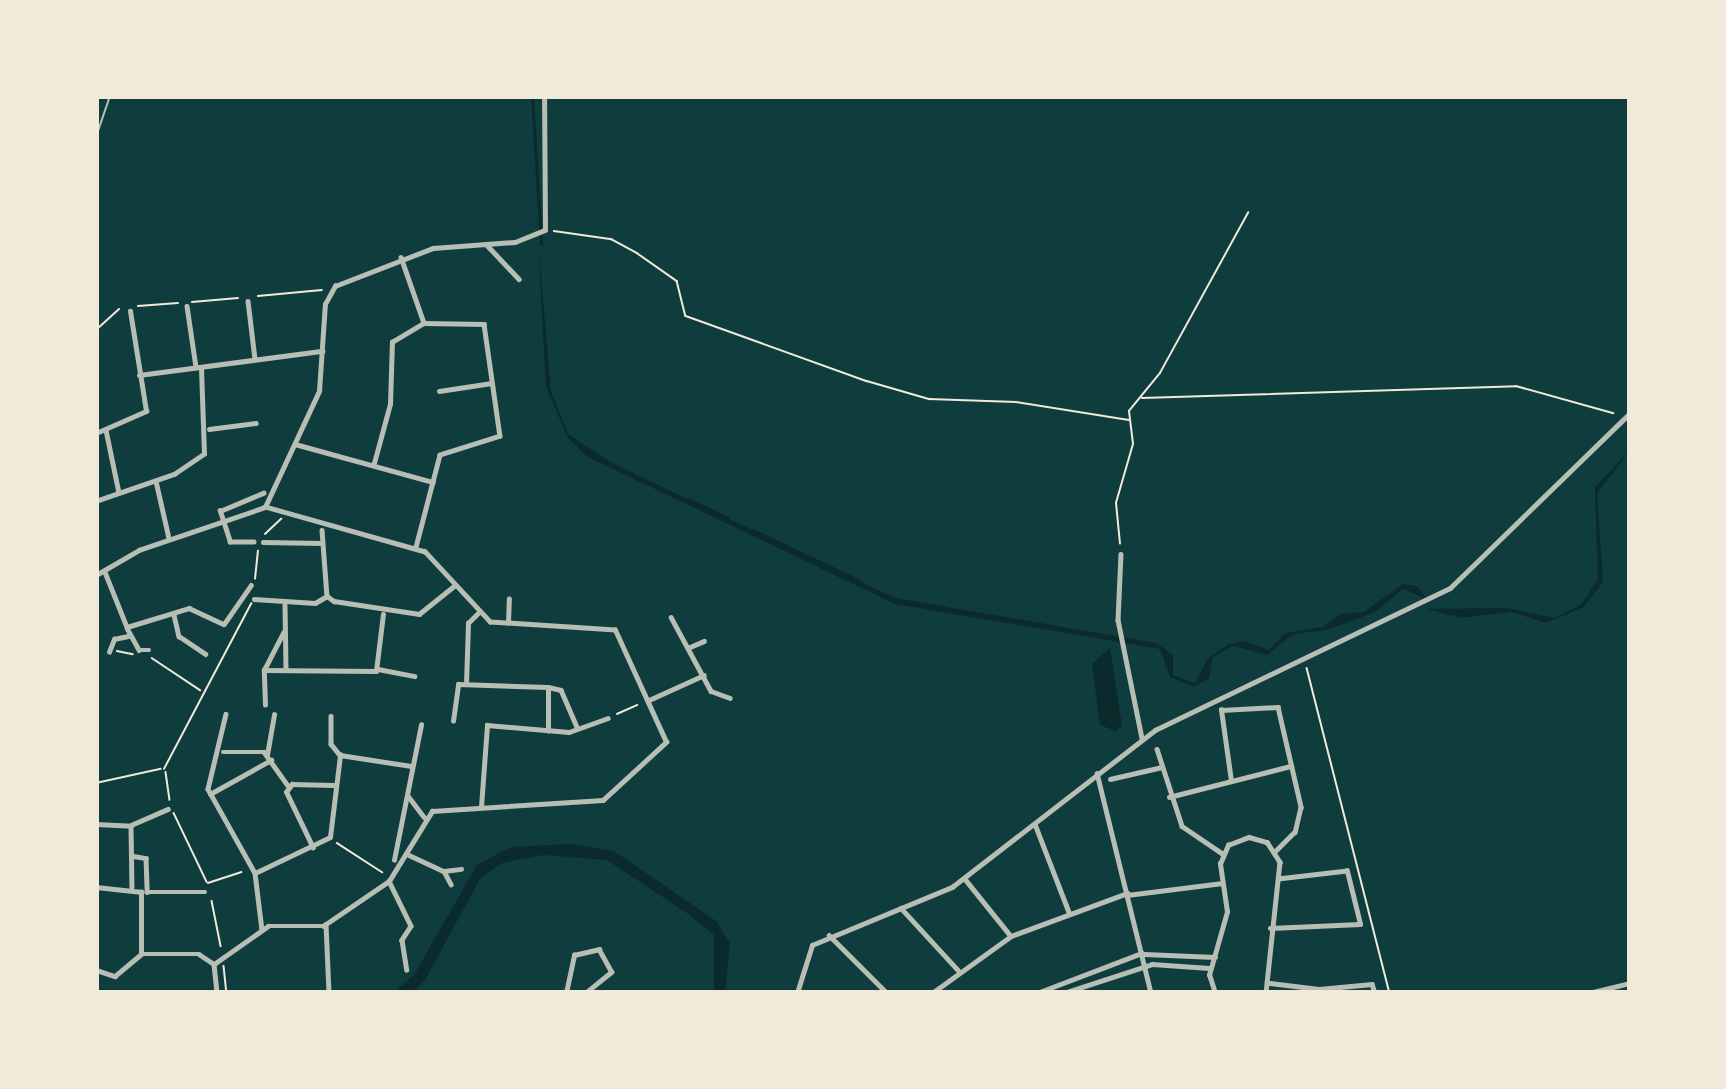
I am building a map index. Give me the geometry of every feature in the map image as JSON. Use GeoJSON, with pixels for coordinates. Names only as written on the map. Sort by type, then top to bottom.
{"type":"FeatureCollection","features":[{"type":"Feature","properties":{"kind":"street"},"geometry":{"type":"LineString","coordinates":[[96,574],[265,507],[315,403],[330,291],[401,256],[541,232],[544,96]]}},
{"type":"Feature","properties":{"kind":"street"},"geometry":{"type":"LineString","coordinates":[[486,244],[518,279]]}},
{"type":"Feature","properties":{"kind":"street"},"geometry":{"type":"LineString","coordinates":[[401,256],[424,323]]}},
{"type":"Feature","properties":{"kind":"street"},"geometry":{"type":"LineString","coordinates":[[248,301],[255,359]]}},
{"type":"Feature","properties":{"kind":"street"},"geometry":{"type":"LineString","coordinates":[[96,501],[156,481],[204,454],[209,429],[187,306]]}},
{"type":"Feature","properties":{"kind":"street"},"geometry":{"type":"LineString","coordinates":[[96,433],[144,415],[130,310]]}},
{"type":"Feature","properties":{"kind":"street"},"geometry":{"type":"LineString","coordinates":[[374,463],[390,404],[392,342],[424,323],[482,321],[497,442],[442,452],[415,549]]}},
{"type":"Feature","properties":{"kind":"street"},"geometry":{"type":"LineString","coordinates":[[139,375],[324,351]]}},
{"type":"Feature","properties":{"kind":"street"},"geometry":{"type":"LineString","coordinates":[[439,391],[491,383]]}},
{"type":"Feature","properties":{"kind":"street"},"geometry":{"type":"LineString","coordinates":[[797,993],[803,956],[830,935],[965,879],[1142,738],[1432,600],[1627,416]]}},
{"type":"Feature","properties":{"kind":"street"},"geometry":{"type":"LineString","coordinates":[[209,429],[256,423]]}},
{"type":"Feature","properties":{"kind":"street"},"geometry":{"type":"LineString","coordinates":[[106,430],[119,493]]}},
{"type":"Feature","properties":{"kind":"street"},"geometry":{"type":"LineString","coordinates":[[292,443],[433,482]]}},
{"type":"Feature","properties":{"kind":"street"},"geometry":{"type":"LineString","coordinates":[[156,481],[170,541]]}},
{"type":"Feature","properties":{"kind":"street"},"geometry":{"type":"LineString","coordinates":[[254,542],[230,542],[223,506],[263,493]]}},
{"type":"Feature","properties":{"kind":"street"},"geometry":{"type":"LineString","coordinates":[[214,964],[262,930],[326,924],[387,883],[409,855],[425,818],[445,806],[562,808],[614,796],[665,747],[615,630],[508,623],[478,613],[415,549],[282,516],[265,507]]}},
{"type":"Feature","properties":{"kind":"street"},"geometry":{"type":"LineString","coordinates":[[322,527],[327,596]]}},
{"type":"Feature","properties":{"kind":"street"},"geometry":{"type":"LineString","coordinates":[[263,542],[322,543]]}},
{"type":"Feature","properties":{"kind":"street"},"geometry":{"type":"LineString","coordinates":[[1120,554],[1119,633],[1142,738]]}},
{"type":"Feature","properties":{"kind":"street"},"geometry":{"type":"LineString","coordinates":[[105,572],[128,636]]}},
{"type":"Feature","properties":{"kind":"street"},"geometry":{"type":"LineString","coordinates":[[127,627],[189,608],[224,624],[253,585]]}},
{"type":"Feature","properties":{"kind":"street"},"geometry":{"type":"LineString","coordinates":[[253,598],[286,603],[327,596],[383,614],[422,613],[454,586]]}},
{"type":"Feature","properties":{"kind":"street"},"geometry":{"type":"LineString","coordinates":[[508,623],[509,599]]}},
{"type":"Feature","properties":{"kind":"street"},"geometry":{"type":"LineString","coordinates":[[286,603],[286,670]]}},
{"type":"Feature","properties":{"kind":"street"},"geometry":{"type":"LineString","coordinates":[[173,613],[179,636],[206,654]]}},
{"type":"Feature","properties":{"kind":"street"},"geometry":{"type":"LineString","coordinates":[[466,684],[467,622],[478,613]]}},
{"type":"Feature","properties":{"kind":"street"},"geometry":{"type":"LineString","coordinates":[[379,669],[383,614]]}},
{"type":"Feature","properties":{"kind":"street"},"geometry":{"type":"LineString","coordinates":[[671,617],[716,697],[730,698]]}},
{"type":"Feature","properties":{"kind":"street"},"geometry":{"type":"LineString","coordinates":[[265,705],[264,670],[283,633]]}},
{"type":"Feature","properties":{"kind":"street"},"geometry":{"type":"LineString","coordinates":[[109,652],[114,638],[128,636],[148,650]]}},
{"type":"Feature","properties":{"kind":"street"},"geometry":{"type":"LineString","coordinates":[[690,647],[704,641]]}},
{"type":"Feature","properties":{"kind":"street"},"geometry":{"type":"LineString","coordinates":[[264,670],[379,669],[414,676]]}},
{"type":"Feature","properties":{"kind":"street"},"geometry":{"type":"LineString","coordinates":[[647,700],[704,675]]}},
{"type":"Feature","properties":{"kind":"street"},"geometry":{"type":"LineString","coordinates":[[453,721],[454,687],[548,687],[561,689],[577,727]]}},
{"type":"Feature","properties":{"kind":"street"},"geometry":{"type":"LineString","coordinates":[[548,687],[548,731]]}},
{"type":"Feature","properties":{"kind":"street"},"geometry":{"type":"LineString","coordinates":[[1232,781],[1219,717],[1226,707],[1279,707],[1299,821],[1275,851],[1278,879],[1267,993]]}},
{"type":"Feature","properties":{"kind":"street"},"geometry":{"type":"LineString","coordinates":[[226,714],[222,753],[210,794],[252,871],[262,930]]}},
{"type":"Feature","properties":{"kind":"street"},"geometry":{"type":"LineString","coordinates":[[274,715],[269,757],[289,787]]}},
{"type":"Feature","properties":{"kind":"street"},"geometry":{"type":"LineString","coordinates":[[331,716],[331,744],[340,755],[411,766]]}},
{"type":"Feature","properties":{"kind":"street"},"geometry":{"type":"LineString","coordinates":[[481,807],[482,729],[548,731],[608,718]]}},
{"type":"Feature","properties":{"kind":"street"},"geometry":{"type":"LineString","coordinates":[[394,860],[421,725]]}},
{"type":"Feature","properties":{"kind":"street"},"geometry":{"type":"LineString","coordinates":[[1157,748],[1182,826],[1223,854]]}},
{"type":"Feature","properties":{"kind":"street"},"geometry":{"type":"LineString","coordinates":[[222,753],[269,757]]}},
{"type":"Feature","properties":{"kind":"street"},"geometry":{"type":"LineString","coordinates":[[252,871],[330,837],[340,755]]}},
{"type":"Feature","properties":{"kind":"street"},"geometry":{"type":"LineString","coordinates":[[210,794],[269,757]]}},
{"type":"Feature","properties":{"kind":"street"},"geometry":{"type":"LineString","coordinates":[[1169,796],[1292,766]]}},
{"type":"Feature","properties":{"kind":"street"},"geometry":{"type":"LineString","coordinates":[[1110,779],[1162,767]]}},
{"type":"Feature","properties":{"kind":"street"},"geometry":{"type":"LineString","coordinates":[[1097,773],[1151,993]]}},
{"type":"Feature","properties":{"kind":"street"},"geometry":{"type":"LineString","coordinates":[[289,787],[333,785]]}},
{"type":"Feature","properties":{"kind":"street"},"geometry":{"type":"LineString","coordinates":[[289,787],[285,798],[313,848]]}},
{"type":"Feature","properties":{"kind":"street"},"geometry":{"type":"LineString","coordinates":[[409,797],[425,818]]}},
{"type":"Feature","properties":{"kind":"street"},"geometry":{"type":"LineString","coordinates":[[96,824],[131,826],[168,809]]}},
{"type":"Feature","properties":{"kind":"street"},"geometry":{"type":"LineString","coordinates":[[1035,824],[1069,912]]}},
{"type":"Feature","properties":{"kind":"street"},"geometry":{"type":"LineString","coordinates":[[131,826],[132,887]]}},
{"type":"Feature","properties":{"kind":"street"},"geometry":{"type":"LineString","coordinates":[[1223,854],[1249,837],[1275,851]]}},
{"type":"Feature","properties":{"kind":"street"},"geometry":{"type":"LineString","coordinates":[[1215,993],[1210,968],[1226,926],[1223,854]]}},
{"type":"Feature","properties":{"kind":"street"},"geometry":{"type":"LineString","coordinates":[[409,855],[444,871],[461,869]]}},
{"type":"Feature","properties":{"kind":"street"},"geometry":{"type":"LineString","coordinates":[[133,856],[146,860],[141,954]]}},
{"type":"Feature","properties":{"kind":"street"},"geometry":{"type":"LineString","coordinates":[[444,871],[451,884]]}},
{"type":"Feature","properties":{"kind":"street"},"geometry":{"type":"LineString","coordinates":[[1270,928],[1344,930],[1360,924],[1347,871],[1278,879]]}},
{"type":"Feature","properties":{"kind":"street"},"geometry":{"type":"LineString","coordinates":[[965,879],[1011,936]]}},
{"type":"Feature","properties":{"kind":"street"},"geometry":{"type":"LineString","coordinates":[[387,883],[411,926],[403,940],[407,970]]}},
{"type":"Feature","properties":{"kind":"street"},"geometry":{"type":"LineString","coordinates":[[932,993],[1011,936],[1069,912],[1127,894],[1223,883]]}},
{"type":"Feature","properties":{"kind":"street"},"geometry":{"type":"LineString","coordinates":[[96,886],[205,892]]}},
{"type":"Feature","properties":{"kind":"street"},"geometry":{"type":"LineString","coordinates":[[901,908],[958,970]]}},
{"type":"Feature","properties":{"kind":"street"},"geometry":{"type":"LineString","coordinates":[[326,924],[329,993]]}},
{"type":"Feature","properties":{"kind":"street"},"geometry":{"type":"LineString","coordinates":[[830,935],[887,993]]}},
{"type":"Feature","properties":{"kind":"street"},"geometry":{"type":"LineString","coordinates":[[566,993],[574,956],[599,949],[611,961],[611,978],[586,993]]}},
{"type":"Feature","properties":{"kind":"street"},"geometry":{"type":"LineString","coordinates":[[1037,993],[1142,953],[1215,957]]}},
{"type":"Feature","properties":{"kind":"street"},"geometry":{"type":"LineString","coordinates":[[96,970],[115,976],[141,954],[199,954],[214,964]]}},
{"type":"Feature","properties":{"kind":"street"},"geometry":{"type":"LineString","coordinates":[[214,964],[217,993]]}},
{"type":"Feature","properties":{"kind":"street"},"geometry":{"type":"LineString","coordinates":[[1064,993],[1145,966],[1210,968]]}},
{"type":"Feature","properties":{"kind":"street"},"geometry":{"type":"LineString","coordinates":[[1270,983],[1372,984],[1375,993]]}},
{"type":"Feature","properties":{"kind":"street"},"geometry":{"type":"LineString","coordinates":[[1588,993],[1630,983]]}},
{"type":"Feature","properties":{"kind":"lane"},"geometry":{"type":"LineString","coordinates":[[96,137],[110,96]]}},
{"type":"Feature","properties":{"kind":"path"},"geometry":{"type":"LineString","coordinates":[[1120,554],[1116,503],[1133,444],[1129,421],[1248,213]]}},
{"type":"Feature","properties":{"kind":"path"},"geometry":{"type":"LineString","coordinates":[[541,232],[611,239],[677,280],[686,316],[867,381],[929,399],[1016,402],[1129,421]]}},
{"type":"Feature","properties":{"kind":"path"},"geometry":{"type":"LineString","coordinates":[[96,330],[120,308],[330,291]]}},
{"type":"Feature","properties":{"kind":"path"},"geometry":{"type":"LineString","coordinates":[[1142,398],[1516,386],[1561,393],[1627,416]]}},
{"type":"Feature","properties":{"kind":"path"},"geometry":{"type":"LineString","coordinates":[[253,585],[259,539],[282,516]]}},
{"type":"Feature","properties":{"kind":"path"},"geometry":{"type":"LineString","coordinates":[[227,993],[208,883],[173,811],[164,769],[201,690],[235,641],[253,598]]}},
{"type":"Feature","properties":{"kind":"path"},"geometry":{"type":"LineString","coordinates":[[138,655],[166,664],[201,690]]}},
{"type":"Feature","properties":{"kind":"path"},"geometry":{"type":"LineString","coordinates":[[1305,658],[1390,993]]}},
{"type":"Feature","properties":{"kind":"path"},"geometry":{"type":"LineString","coordinates":[[608,718],[647,700]]}},
{"type":"Feature","properties":{"kind":"path"},"geometry":{"type":"LineString","coordinates":[[96,783],[164,769]]}},
{"type":"Feature","properties":{"kind":"path"},"geometry":{"type":"LineString","coordinates":[[330,837],[382,872],[387,883]]}},
{"type":"Feature","properties":{"kind":"path"},"geometry":{"type":"LineString","coordinates":[[382,872],[394,860]]}},
{"type":"Feature","properties":{"kind":"path"},"geometry":{"type":"LineString","coordinates":[[208,883],[252,871]]}},
{"type":"Feature","properties":{"kind":"water"},"geometry":{"type":"Polygon","coordinates":[[[538,241],[551,391],[568,434],[612,463],[895,598],[1156,643],[1173,655],[1173,675],[1195,683],[1208,658],[1229,644],[1244,641],[1269,650],[1285,633],[1323,627],[1341,614],[1364,612],[1403,584],[1417,586],[1427,599],[1403,589],[1375,612],[1327,630],[1293,634],[1267,655],[1233,646],[1213,657],[1209,678],[1194,687],[1170,677],[1160,649],[895,604],[588,457],[568,438],[546,387],[538,241]]]}},
{"type":"Feature","properties":{"kind":"water"},"geometry":{"type":"Polygon","coordinates":[[[1630,450],[1597,494],[1603,582],[1584,607],[1546,623],[1512,612],[1460,618],[1427,609],[1506,608],[1555,618],[1582,604],[1598,579],[1595,487],[1630,450]]]}},
{"type":"Feature","properties":{"kind":"water"},"geometry":{"type":"Polygon","coordinates":[[[1110,648],[1122,726],[1116,731],[1100,725],[1092,664],[1110,648]]]}},
{"type":"Feature","properties":{"kind":"water"},"geometry":{"type":"Polygon","coordinates":[[[570,844],[614,851],[716,921],[730,943],[725,993],[714,993],[714,935],[687,913],[607,860],[543,855],[502,863],[480,879],[425,980],[412,993],[392,993],[414,975],[477,865],[511,847],[570,844]]]}},
{"type":"Feature","properties":{"kind":"waterway"},"geometry":{"type":"LineString","coordinates":[[532,96],[541,244]]}},
{"type":"Feature","properties":{"kind":"waterway"},"geometry":{"type":"LineString","coordinates":[[688,499],[728,518]]}},
{"type":"Feature","properties":{"kind":"waterway"},"geometry":{"type":"LineString","coordinates":[[753,530],[858,580]]}}]}
